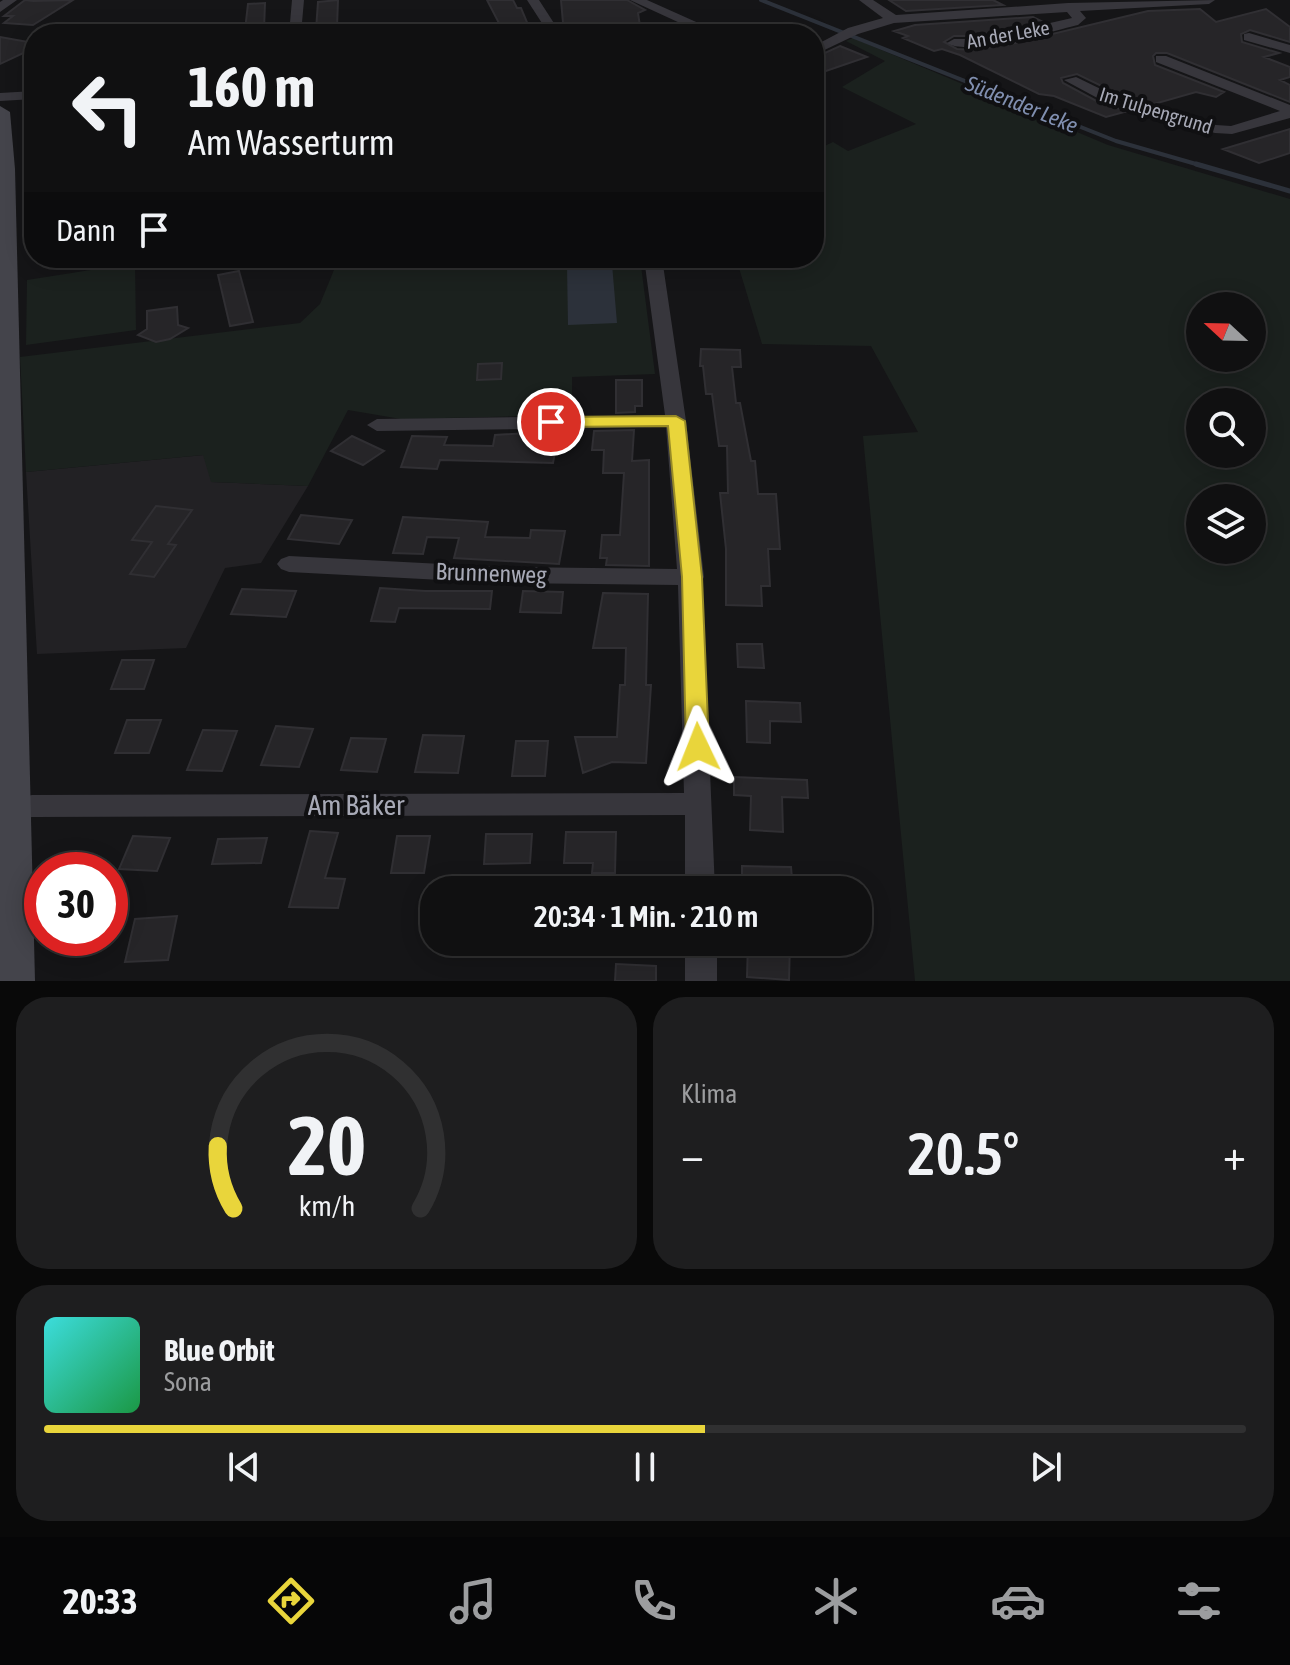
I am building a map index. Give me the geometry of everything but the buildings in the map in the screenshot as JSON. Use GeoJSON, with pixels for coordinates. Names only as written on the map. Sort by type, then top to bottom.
{"type":"FeatureCollection","features":[{"type":"Feature","properties":{"kind":"main road"},"geometry":{"type":"LineString","coordinates":[[0,112],[4,169],[13,981]]}},
{"type":"Feature","properties":{"kind":"street"},"geometry":{"type":"LineString","coordinates":[[0,8],[11,0]]}},
{"type":"Feature","properties":{"kind":"street"},"geometry":{"type":"LineString","coordinates":[[296,24],[298,0]]}},
{"type":"Feature","properties":{"kind":"street"},"geometry":{"type":"LineString","coordinates":[[533,0],[549,24]]}},
{"type":"Feature","properties":{"kind":"street"},"geometry":{"type":"LineString","coordinates":[[636,0],[691,23]]}},
{"type":"Feature","properties":{"kind":"street"},"geometry":{"type":"LineString","coordinates":[[865,0],[893,19]]}},
{"type":"Feature","properties":{"kind":"street"},"geometry":{"type":"LineString","coordinates":[[824,46],[844,35],[893,19],[1073,4],[1209,0]]}},
{"type":"Feature","properties":{"kind":"street","name":"An der Leke"},"geometry":{"type":"LineString","coordinates":[[954,43],[979,43],[1074,22],[1080,18],[1073,4]]}},
{"type":"Feature","properties":{"kind":"street"},"geometry":{"type":"LineString","coordinates":[[1249,37],[1290,49]]}},
{"type":"Feature","properties":{"kind":"street","name":"Im Tulpengrund"},"geometry":{"type":"LineString","coordinates":[[1161,59],[1290,111]]}},
{"type":"Feature","properties":{"kind":"street","name":"Im Tulpengrund"},"geometry":{"type":"LineString","coordinates":[[1071,80],[1108,98],[1215,129],[1232,130],[1290,111]]}},
{"type":"Feature","properties":{"kind":"street"},"geometry":{"type":"LineString","coordinates":[[0,97],[24,96]]}},
{"type":"Feature","properties":{"kind":"street"},"geometry":{"type":"LineString","coordinates":[[654,268],[676,421],[692,577],[700,876]]}},
{"type":"Feature","properties":{"kind":"street"},"geometry":{"type":"LineString","coordinates":[[377,425],[676,421]]}},
{"type":"Feature","properties":{"kind":"street","name":"Brunnenweg"},"geometry":{"type":"LineString","coordinates":[[289,564],[499,575],[692,577]]}},
{"type":"Feature","properties":{"kind":"street","name":"Am Bäker"},"geometry":{"type":"LineString","coordinates":[[12,810],[32,806],[699,804]]}},
{"type":"Feature","properties":{"kind":"street"},"geometry":{"type":"LineString","coordinates":[[701,956],[701,981]]}},
{"type":"Feature","properties":{"kind":"shaded area"},"geometry":{"type":"Polygon","coordinates":[[[853,38],[1108,145],[1290,199],[1290,981],[915,981],[863,436],[918,432],[871,346],[762,344],[739,268],[824,268],[824,146],[833,142],[848,151],[916,124],[842,87],[885,61],[846,41],[853,38]]]}},
{"type":"Feature","properties":{"kind":"shaded area"},"geometry":{"type":"Polygon","coordinates":[[[103,268],[135,268],[136,330],[26,345],[27,280],[103,268]]]}},
{"type":"Feature","properties":{"kind":"shaded area"},"geometry":{"type":"Polygon","coordinates":[[[335,268],[641,268],[655,374],[572,377],[572,415],[401,419],[348,410],[308,486],[211,482],[203,455],[26,472],[20,357],[300,323],[320,304],[335,268]]]}},
{"type":"Feature","properties":{"kind":"shaded area"},"geometry":{"type":"Polygon","coordinates":[[[567,268],[612,268],[617,323],[568,325],[567,268]]]}},
{"type":"Feature","properties":{"kind":"shaded area"},"geometry":{"type":"Polygon","coordinates":[[[204,455],[212,482],[308,486],[261,563],[225,568],[186,648],[37,654],[26,472],[204,455]]]}},
{"type":"Feature","properties":{"kind":"waterway","name":"Südender Leke"},"geometry":{"type":"LineString","coordinates":[[761,0],[821,24]]}},
{"type":"Feature","properties":{"kind":"waterway","name":"Südender Leke"},"geometry":{"type":"LineString","coordinates":[[824,25],[1116,141],[1203,166]]}},
{"type":"Feature","properties":{"kind":"waterway","name":"Südender Leke"},"geometry":{"type":"LineString","coordinates":[[1196,164],[1290,191]]}},
{"type":"Feature","properties":{"kind":"route"},"geometry":{"type":"LineString","coordinates":[[551,422],[676,421],[692,577],[698,747]]}}]}
